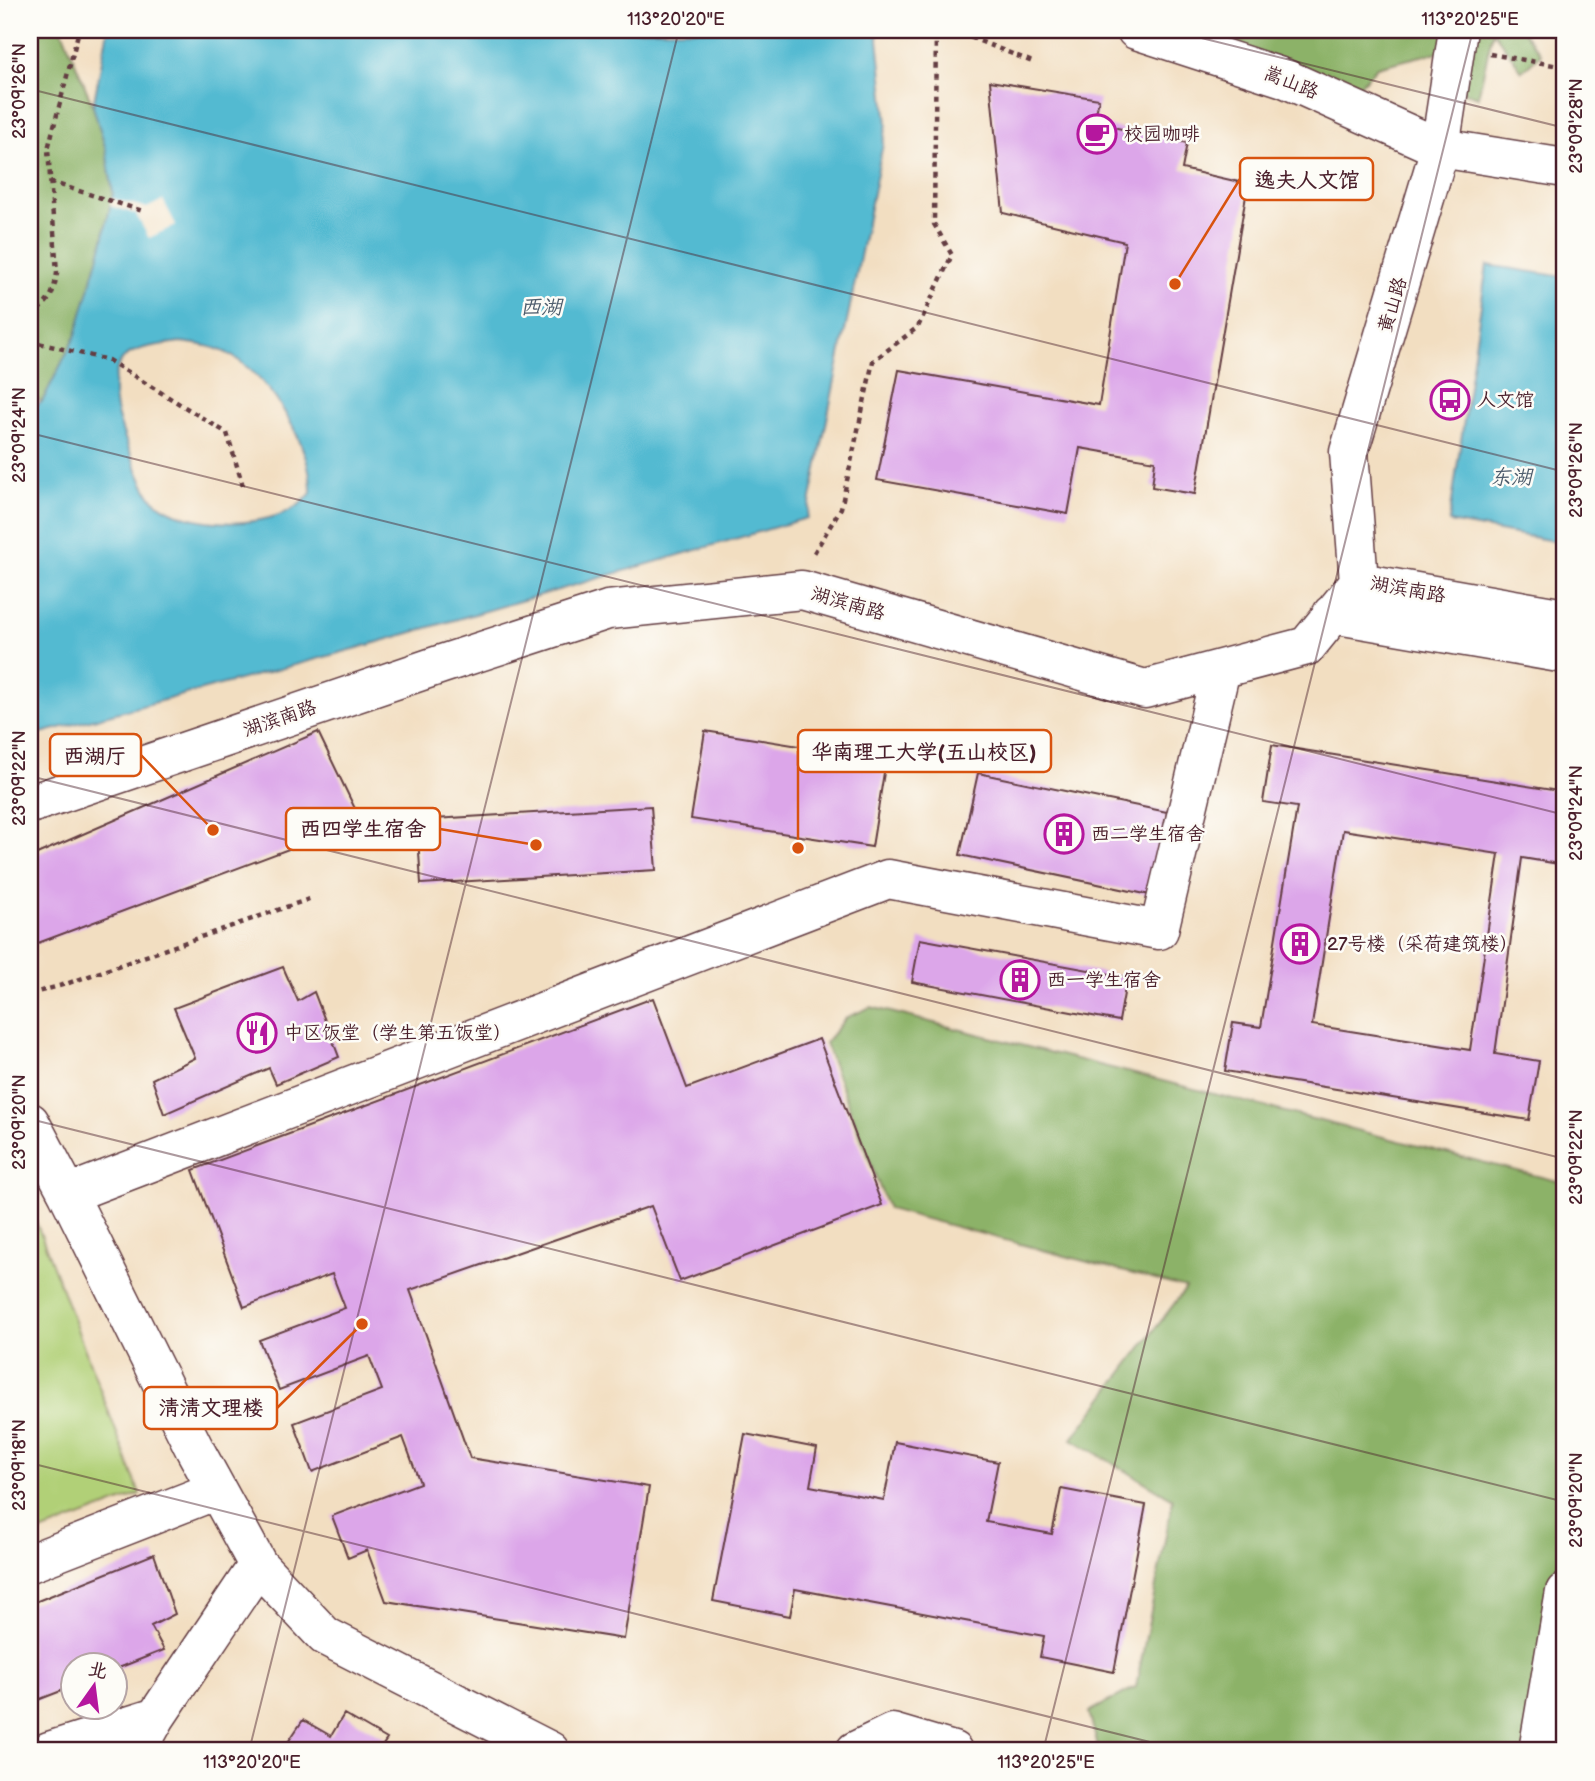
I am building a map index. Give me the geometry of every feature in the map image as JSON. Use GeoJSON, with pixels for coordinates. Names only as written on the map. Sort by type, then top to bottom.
{"type":"FeatureCollection","features":[{"type":"Feature","properties":{"kind":"street","name":"嵩山路"},"geometry":{"type":"LineString","coordinates":[[1136,30],[1284,78],[1440,148],[1565,168]]}},
{"type":"Feature","properties":{"kind":"street","name":"黄山路"},"geometry":{"type":"LineString","coordinates":[[1359,582],[1349,452],[1440,148],[1456,39]]}},
{"type":"Feature","properties":{"kind":"street","name":"湖滨南路"},"geometry":{"type":"LineString","coordinates":[[30,804],[608,610],[802,590],[1145,689],[1307,646],[1359,582],[1565,618]]}},
{"type":"Feature","properties":{"kind":"street"},"geometry":{"type":"LineString","coordinates":[[1332,614],[1565,654]]}},
{"type":"Feature","properties":{"kind":"street"},"geometry":{"type":"LineString","coordinates":[[68,1194],[888,879],[1159,930],[1221,669]]}},
{"type":"Feature","properties":{"kind":"street"},"geometry":{"type":"LineString","coordinates":[[33,1134],[68,1194],[194,1448],[258,1565],[325,1636],[550,1751]]}},
{"type":"Feature","properties":{"kind":"street"},"geometry":{"type":"LineString","coordinates":[[30,1563],[217,1490]]}},
{"type":"Feature","properties":{"kind":"street"},"geometry":{"type":"LineString","coordinates":[[137,1751],[156,1717],[258,1565]]}},
{"type":"Feature","properties":{"kind":"street"},"geometry":{"type":"LineString","coordinates":[[1538,1751],[1565,1592]]}},
{"type":"Feature","properties":{"kind":"street"},"geometry":{"type":"LineString","coordinates":[[49,1751],[156,1717]]}},
{"type":"Feature","properties":{"kind":"street"},"geometry":{"type":"LineString","coordinates":[[855,1751],[892,1733],[953,1751]]}},
{"type":"Feature","properties":{"kind":"path"},"geometry":{"type":"LineString","coordinates":[[30,316],[47,303],[54,293],[57,274],[47,149],[79,30]]}},
{"type":"Feature","properties":{"kind":"path"},"geometry":{"type":"LineString","coordinates":[[778,592],[811,557],[841,508],[873,361],[918,327],[952,255],[934,224],[936,30]]}},
{"type":"Feature","properties":{"kind":"path"},"geometry":{"type":"LineString","coordinates":[[952,30],[1035,63]]}},
{"type":"Feature","properties":{"kind":"path"},"geometry":{"type":"LineString","coordinates":[[1456,39],[1565,67]]}},
{"type":"Feature","properties":{"kind":"path"},"geometry":{"type":"LineString","coordinates":[[50,182],[142,211]]}},
{"type":"Feature","properties":{"kind":"path"},"geometry":{"type":"LineString","coordinates":[[30,341],[108,360],[227,433],[243,486]]}},
{"type":"Feature","properties":{"kind":"path"},"geometry":{"type":"LineString","coordinates":[[30,994],[66,984],[312,898]]}},
{"type":"Feature","properties":{"kind":"green space"},"geometry":{"type":"Polygon","coordinates":[[[30,30],[62,30],[93,106],[106,150],[113,193],[102,245],[76,335],[42,402],[30,394],[30,30]]]}},
{"type":"Feature","properties":{"kind":"green space"},"geometry":{"type":"Polygon","coordinates":[[[1136,30],[1522,30],[1541,54],[1522,71],[1493,31],[1478,97],[1449,86],[1454,48],[1377,67],[1342,104],[1136,30]]]}},
{"type":"Feature","properties":{"kind":"green space"},"geometry":{"type":"Polygon","coordinates":[[[871,1007],[1565,1183],[1565,1751],[1099,1751],[1089,1712],[1136,1687],[1173,1499],[1072,1439],[1186,1288],[888,1209],[825,1043],[847,1017],[871,1007]]]}},
{"type":"Feature","properties":{"kind":"green space"},"geometry":{"type":"Polygon","coordinates":[[[30,1206],[140,1494],[30,1536],[30,1206]]]}},
{"type":"Feature","properties":{"kind":"water","name":"西湖"},"geometry":{"type":"Polygon","coordinates":[[[108,30],[877,30],[887,124],[807,518],[354,649],[30,736],[30,408],[42,402],[76,335],[102,245],[113,193],[106,150],[93,106],[108,30]],[[180,342],[142,348],[129,354],[120,363],[115,375],[114,396],[118,417],[148,492],[168,510],[210,521],[233,523],[257,520],[279,515],[297,506],[311,493],[310,475],[297,435],[275,398],[247,367],[232,356],[213,348],[180,342]]]}},
{"type":"Feature","properties":{"kind":"water","name":"东湖"},"geometry":{"type":"Polygon","coordinates":[[[1487,265],[1565,277],[1565,543],[1449,522],[1487,265]]]}},
{"type":"Feature","properties":{"kind":"pier"},"geometry":{"type":"Polygon","coordinates":[[[111,198],[147,208],[163,200],[176,225],[149,238],[136,214],[110,206],[111,198]]]}},
{"type":"Feature","properties":{"kind":"building"},"geometry":{"type":"Polygon","coordinates":[[[990,81],[1099,99],[1094,123],[1187,143],[1182,169],[1248,184],[1195,494],[1152,487],[1155,461],[1080,448],[1068,514],[877,480],[899,370],[1099,405],[1125,242],[1003,213],[990,81]]]}},
{"type":"Feature","properties":{"kind":"building"},"geometry":{"type":"Polygon","coordinates":[[[705,731],[886,760],[872,847],[691,819],[705,731]]]}},
{"type":"Feature","properties":{"kind":"building"},"geometry":{"type":"Polygon","coordinates":[[[318,732],[360,819],[310,841],[30,946],[30,857],[318,732]]]}},
{"type":"Feature","properties":{"kind":"building","name":"27号楼（采荷建筑楼）"},"geometry":{"type":"Polygon","coordinates":[[[1272,745],[1565,792],[1565,865],[1522,858],[1495,1054],[1539,1061],[1529,1120],[1225,1071],[1233,1023],[1261,1027],[1297,807],[1263,802],[1272,745]],[[1343,830],[1312,1025],[1470,1050],[1499,854],[1343,830]]]}},
{"type":"Feature","properties":{"kind":"building","name":"西二学生宿舍"},"geometry":{"type":"Polygon","coordinates":[[[978,773],[1167,812],[1150,895],[960,855],[978,773]]]}},
{"type":"Feature","properties":{"kind":"building"},"geometry":{"type":"Polygon","coordinates":[[[651,806],[656,870],[421,884],[417,820],[651,806]]]}},
{"type":"Feature","properties":{"kind":"building","name":"西一学生宿舍"},"geometry":{"type":"Polygon","coordinates":[[[920,939],[1127,977],[1119,1021],[912,982],[920,939]]]}},
{"type":"Feature","properties":{"kind":"building","name":"中区饭堂（学生第五饭堂）"},"geometry":{"type":"Polygon","coordinates":[[[283,967],[298,1001],[314,992],[339,1057],[276,1084],[269,1068],[164,1114],[152,1079],[195,1058],[174,1008],[283,967]]]}},
{"type":"Feature","properties":{"kind":"building"},"geometry":{"type":"Polygon","coordinates":[[[653,998],[687,1088],[819,1039],[882,1205],[680,1281],[651,1206],[410,1290],[470,1458],[649,1487],[624,1639],[386,1601],[367,1550],[348,1558],[332,1516],[420,1483],[403,1437],[312,1472],[294,1423],[382,1390],[369,1356],[279,1390],[259,1340],[345,1308],[332,1274],[244,1307],[193,1170],[653,998]]]}},
{"type":"Feature","properties":{"kind":"building"},"geometry":{"type":"Polygon","coordinates":[[[745,1434],[817,1448],[810,1486],[884,1500],[895,1442],[998,1462],[986,1522],[1052,1534],[1061,1489],[1146,1505],[1114,1672],[1040,1657],[1044,1636],[795,1589],[790,1616],[713,1601],[745,1434]]]}},
{"type":"Feature","properties":{"kind":"building"},"geometry":{"type":"Polygon","coordinates":[[[154,1554],[175,1614],[151,1626],[164,1650],[130,1663],[130,1652],[60,1652],[60,1691],[30,1703],[30,1604],[154,1554]]]}},
{"type":"Feature","properties":{"kind":"building"},"geometry":{"type":"Polygon","coordinates":[[[344,1714],[387,1739],[379,1751],[282,1751],[303,1720],[331,1736],[344,1714]]]}},
{"type":"Feature","properties":{"kind":"place","name":"校园咖啡"},"geometry":{"type":"Point","coordinates":[1097,134]}},
{"type":"Feature","properties":{"kind":"place","name":"逸夫人文馆"},"geometry":{"type":"Point","coordinates":[1175,284]}},
{"type":"Feature","properties":{"kind":"place","name":"人文馆"},"geometry":{"type":"Point","coordinates":[1450,400]}},
{"type":"Feature","properties":{"kind":"place","name":"西湖厅"},"geometry":{"type":"Point","coordinates":[213,830]}},
{"type":"Feature","properties":{"kind":"place","name":"西二学生宿舍"},"geometry":{"type":"Point","coordinates":[1064,834]}},
{"type":"Feature","properties":{"kind":"place","name":"西四学生宿舍"},"geometry":{"type":"Point","coordinates":[536,845]}},
{"type":"Feature","properties":{"kind":"place","name":"华南理工大学(五山校区)"},"geometry":{"type":"Point","coordinates":[798,848]}},
{"type":"Feature","properties":{"kind":"place","name":"27号楼（采荷建筑楼）"},"geometry":{"type":"Point","coordinates":[1300,944]}},
{"type":"Feature","properties":{"kind":"place","name":"西一学生宿舍"},"geometry":{"type":"Point","coordinates":[1020,980]}},
{"type":"Feature","properties":{"kind":"place","name":"中区饭堂（学生第五饭堂）"},"geometry":{"type":"Point","coordinates":[257,1033]}},
{"type":"Feature","properties":{"kind":"place","name":"清清文理楼"},"geometry":{"type":"Point","coordinates":[362,1324]}}]}
